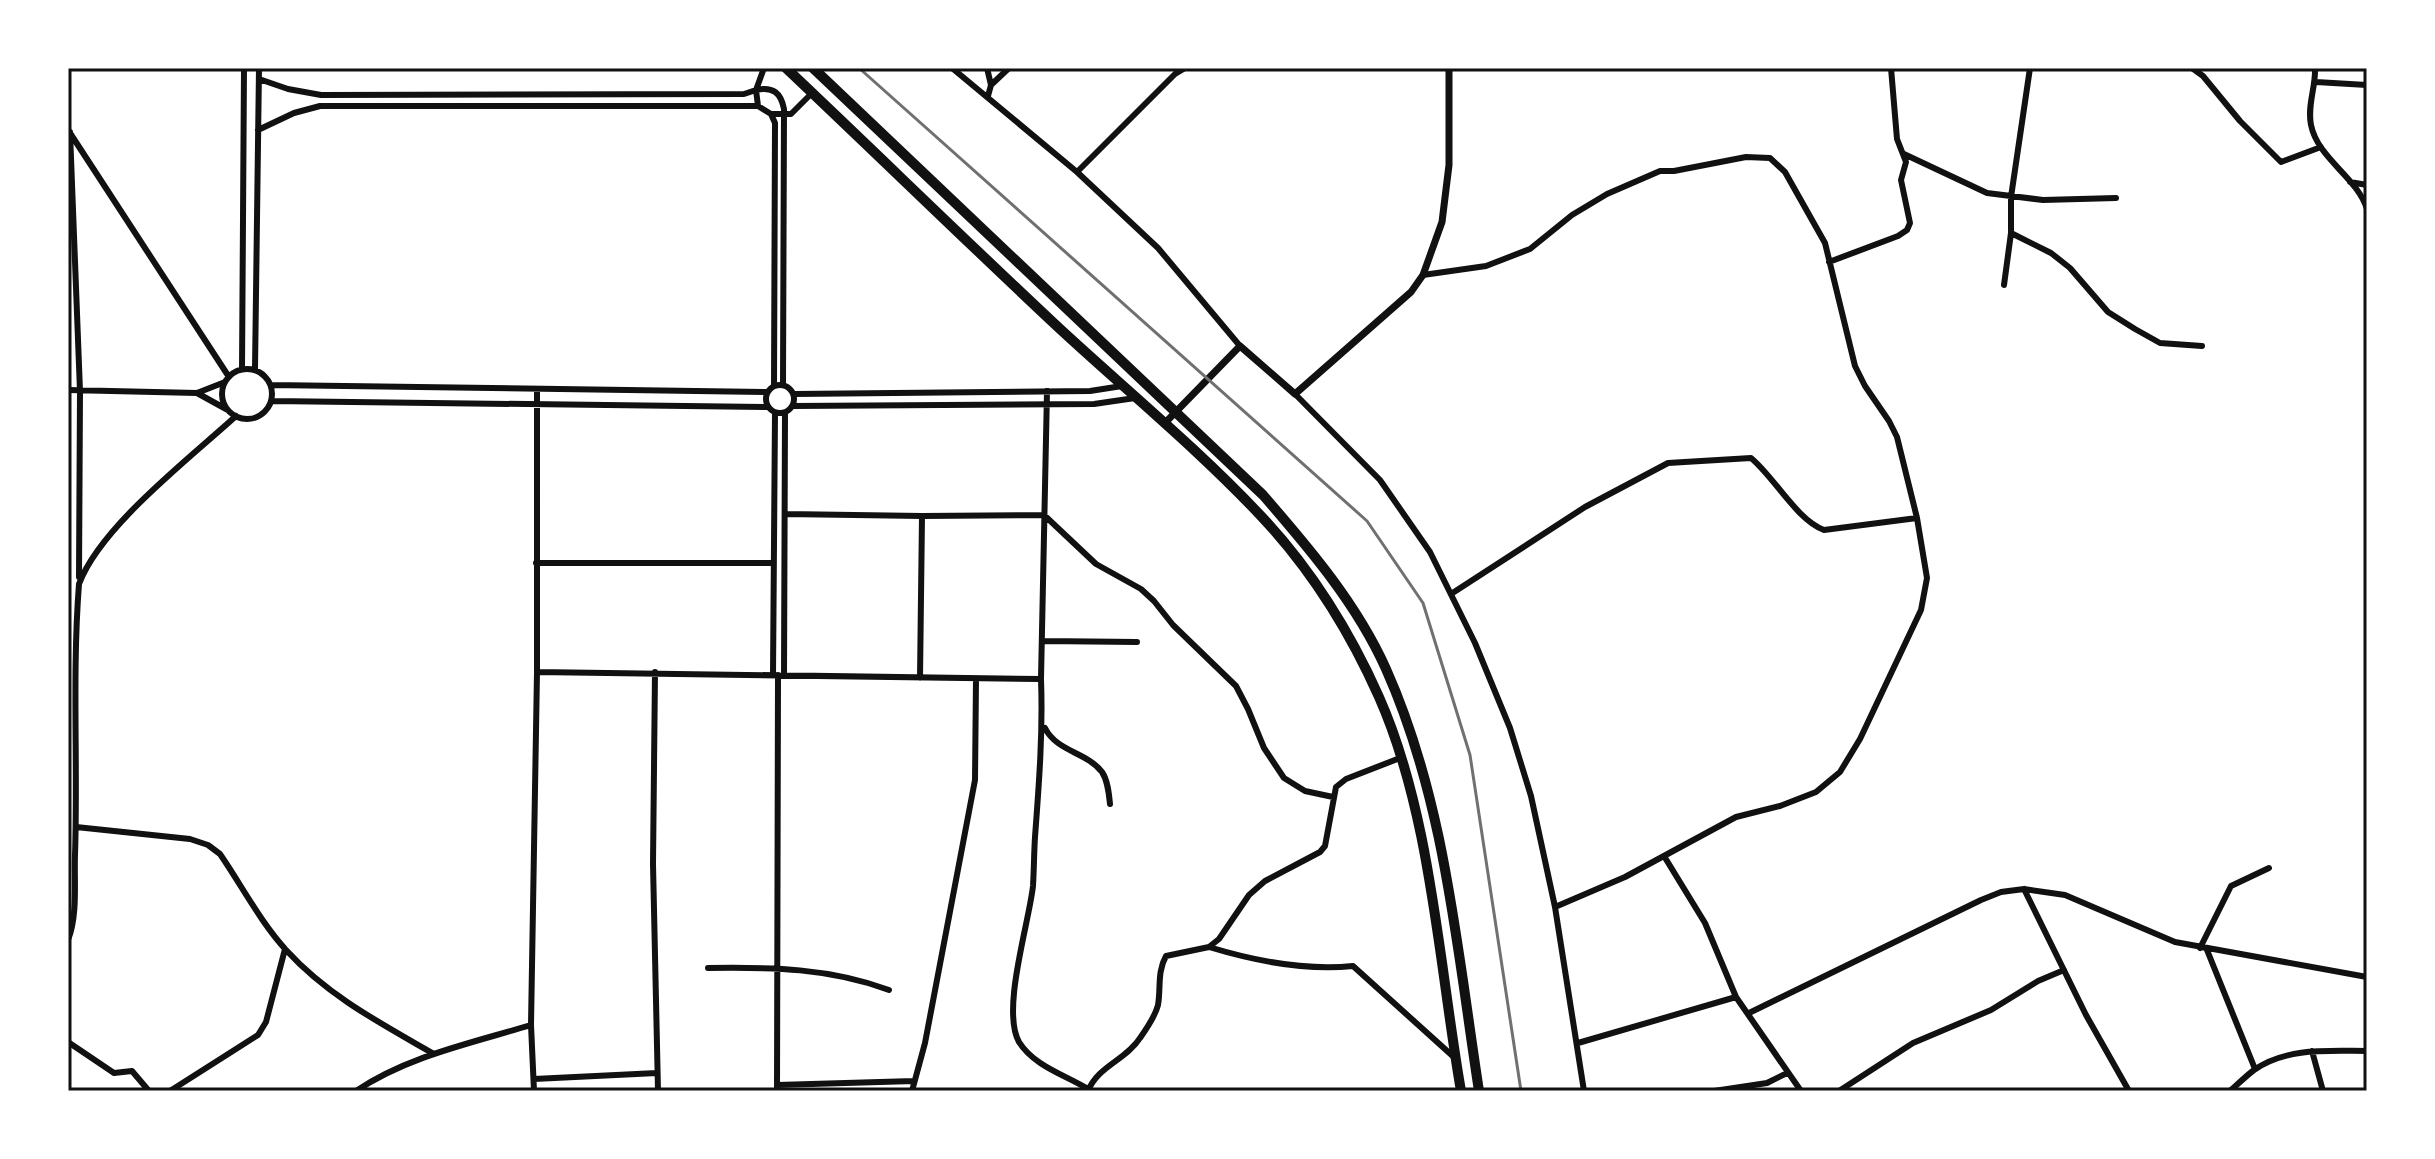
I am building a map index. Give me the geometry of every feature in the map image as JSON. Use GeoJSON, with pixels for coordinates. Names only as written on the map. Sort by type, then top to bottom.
{"type":"FeatureCollection","features":[{"type":"Feature","properties":{"kind":"highway"},"geometry":{"type":"LineString","coordinates":[[786,68],[1262,517],[1326,599],[1351,640],[1380,700],[1400,758],[1424,851],[1461,1091]]}},
{"type":"Feature","properties":{"kind":"highway"},"geometry":{"type":"LineString","coordinates":[[813,68],[1263,495],[1311,550],[1359,620],[1386,668],[1427,788],[1442,854],[1479,1091]]}},
{"type":"Feature","properties":{"kind":"street"},"geometry":{"type":"LineString","coordinates":[[242,369],[244,68]]}},
{"type":"Feature","properties":{"kind":"street"},"geometry":{"type":"LineString","coordinates":[[255,369],[259,68]]}},
{"type":"Feature","properties":{"kind":"street"},"geometry":{"type":"LineString","coordinates":[[758,106],[756,90],[764,68]]}},
{"type":"Feature","properties":{"kind":"street"},"geometry":{"type":"LineString","coordinates":[[952,68],[1077,172],[1158,248],[1240,346],[1295,394],[1380,480],[1430,552],[1475,643],[1510,728],[1531,796],[1555,907],[1584,1091]]}},
{"type":"Feature","properties":{"kind":"street"},"geometry":{"type":"LineString","coordinates":[[987,68],[991,85],[988,96]]}},
{"type":"Feature","properties":{"kind":"street"},"geometry":{"type":"LineString","coordinates":[[991,85],[1009,68]]}},
{"type":"Feature","properties":{"kind":"street"},"geometry":{"type":"LineString","coordinates":[[1077,172],[1175,74],[1185,68]]}},
{"type":"Feature","properties":{"kind":"street"},"geometry":{"type":"LineString","coordinates":[[1295,394],[1411,292],[1423,275],[1442,222],[1449,165],[1449,68]]}},
{"type":"Feature","properties":{"kind":"street"},"geometry":{"type":"LineString","coordinates":[[1829,262],[1882,243],[1907,230],[1910,223],[1901,180],[1906,162],[1897,139],[1891,68]]}},
{"type":"Feature","properties":{"kind":"street"},"geometry":{"type":"LineString","coordinates":[[2004,285],[2011,233],[2011,197],[2030,68]]}},
{"type":"Feature","properties":{"kind":"street"},"geometry":{"type":"LineString","coordinates":[[2192,68],[2203,76],[2240,121],[2281,162],[2321,147]]}},
{"type":"Feature","properties":{"kind":"street"},"geometry":{"type":"LineString","coordinates":[[2315,68],[2311,128],[2329,160],[2350,182],[2367,209]]}},
{"type":"Feature","properties":{"kind":"street"},"geometry":{"type":"LineString","coordinates":[[259,79],[288,89],[321,95],[744,94],[756,90],[775,90],[782,97],[784,115],[783,385]]}},
{"type":"Feature","properties":{"kind":"street"},"geometry":{"type":"LineString","coordinates":[[2316,82],[2367,85]]}},
{"type":"Feature","properties":{"kind":"street"},"geometry":{"type":"LineString","coordinates":[[258,130],[294,113],[320,106],[758,106],[771,114],[784,115],[799,108],[812,93]]}},
{"type":"Feature","properties":{"kind":"street"},"geometry":{"type":"LineString","coordinates":[[395,95],[395,106]]}},
{"type":"Feature","properties":{"kind":"street"},"geometry":{"type":"LineString","coordinates":[[771,114],[775,123],[774,386]]}},
{"type":"Feature","properties":{"kind":"street"},"geometry":{"type":"LineString","coordinates":[[69,131],[227,379],[223,401],[228,410]]}},
{"type":"Feature","properties":{"kind":"street"},"geometry":{"type":"LineString","coordinates":[[68,940],[74,902],[76,827],[71,737],[79,584],[80,391],[69,131]]}},
{"type":"Feature","properties":{"kind":"street"},"geometry":{"type":"LineString","coordinates":[[1904,154],[1987,193],[2043,200],[2116,198]]}},
{"type":"Feature","properties":{"kind":"street"},"geometry":{"type":"LineString","coordinates":[[1423,275],[1486,266],[1530,249],[1572,215],[1607,194],[1660,171],[1746,157],[1770,158],[1785,172],[1825,243],[1855,366],[1897,437],[1917,518],[1927,578],[1921,610],[1860,739],[1840,772],[1816,792],[1780,806],[1736,817],[1664,856],[1555,907]]}},
{"type":"Feature","properties":{"kind":"street"},"geometry":{"type":"LineString","coordinates":[[2350,182],[2367,185]]}},
{"type":"Feature","properties":{"kind":"street"},"geometry":{"type":"LineString","coordinates":[[2011,233],[2060,260],[2108,312],[2135,329],[2160,343],[2202,346]]}},
{"type":"Feature","properties":{"kind":"street"},"geometry":{"type":"LineString","coordinates":[[1164,424],[1240,346]]}},
{"type":"Feature","properties":{"kind":"street"},"geometry":{"type":"LineString","coordinates":[[68,390],[197,393],[242,369],[255,369],[271,385],[272,401],[267,409],[253,418],[236,416],[197,393]]}},
{"type":"Feature","properties":{"kind":"street"},"geometry":{"type":"LineString","coordinates":[[271,385],[767,392],[774,386],[783,385],[794,394],[1090,391],[1122,386]]}},
{"type":"Feature","properties":{"kind":"street"},"geometry":{"type":"LineString","coordinates":[[534,1091],[531,1025],[537,672],[537,391]]}},
{"type":"Feature","properties":{"kind":"street"},"geometry":{"type":"LineString","coordinates":[[1047,391],[1041,679],[1043,725],[1033,884],[1027,929],[1018,961],[1014,1002],[1015,1031],[1019,1041],[1037,1063],[1088,1090],[1103,1069],[1137,1043],[1155,1016],[1162,964],[1166,956],[1209,947],[1264,961],[1329,968],[1353,966],[1456,1059]]}},
{"type":"Feature","properties":{"kind":"street"},"geometry":{"type":"LineString","coordinates":[[767,392],[766,402],[775,413],[785,413],[793,406],[1094,404],[1135,398]]}},
{"type":"Feature","properties":{"kind":"street"},"geometry":{"type":"LineString","coordinates":[[793,406],[794,394]]}},
{"type":"Feature","properties":{"kind":"street"},"geometry":{"type":"LineString","coordinates":[[272,401],[768,407]]}},
{"type":"Feature","properties":{"kind":"street"},"geometry":{"type":"LineString","coordinates":[[775,413],[773,563],[779,675]]}},
{"type":"Feature","properties":{"kind":"street"},"geometry":{"type":"LineString","coordinates":[[785,413],[786,514],[779,675],[777,1088],[914,1081]]}},
{"type":"Feature","properties":{"kind":"street"},"geometry":{"type":"LineString","coordinates":[[79,584],[86,565],[120,525],[236,416]]}},
{"type":"Feature","properties":{"kind":"street"},"geometry":{"type":"LineString","coordinates":[[1451,594],[1585,507],[1668,463],[1751,458],[1805,517],[1824,530],[1917,518]]}},
{"type":"Feature","properties":{"kind":"street"},"geometry":{"type":"LineString","coordinates":[[786,514],[1044,515],[1096,564],[1148,595],[1173,625],[1236,686],[1264,748],[1284,778],[1305,791],[1333,797]]}},
{"type":"Feature","properties":{"kind":"street"},"geometry":{"type":"LineString","coordinates":[[920,678],[922,516]]}},
{"type":"Feature","properties":{"kind":"street"},"geometry":{"type":"LineString","coordinates":[[536,563],[773,563]]}},
{"type":"Feature","properties":{"kind":"street"},"geometry":{"type":"LineString","coordinates":[[68,612],[77,612]]}},
{"type":"Feature","properties":{"kind":"street"},"geometry":{"type":"LineString","coordinates":[[1043,641],[1137,642]]}},
{"type":"Feature","properties":{"kind":"street"},"geometry":{"type":"LineString","coordinates":[[537,672],[1041,679]]}},
{"type":"Feature","properties":{"kind":"street"},"geometry":{"type":"LineString","coordinates":[[655,672],[653,864],[658,1091]]}},
{"type":"Feature","properties":{"kind":"street"},"geometry":{"type":"LineString","coordinates":[[912,1091],[925,1043],[975,780],[976,679]]}},
{"type":"Feature","properties":{"kind":"street"},"geometry":{"type":"LineString","coordinates":[[1043,725],[1055,743],[1093,763],[1102,773],[1107,782],[1110,804]]}},
{"type":"Feature","properties":{"kind":"street"},"geometry":{"type":"LineString","coordinates":[[1209,947],[1219,939],[1249,895],[1265,881],[1320,852],[1325,846],[1336,787],[1346,779],[1400,758]]}},
{"type":"Feature","properties":{"kind":"street"},"geometry":{"type":"LineString","coordinates":[[76,827],[190,839],[208,845],[220,854],[285,949],[338,997],[434,1054]]}},
{"type":"Feature","properties":{"kind":"street"},"geometry":{"type":"LineString","coordinates":[[1664,856],[1705,923],[1736,997],[1801,1091]]}},
{"type":"Feature","properties":{"kind":"street"},"geometry":{"type":"LineString","coordinates":[[2255,1069],[2203,949],[2231,886],[2269,868]]}},
{"type":"Feature","properties":{"kind":"street"},"geometry":{"type":"LineString","coordinates":[[1749,1013],[1981,900],[2001,892],[2024,889],[2065,895],[2175,942],[2367,977]]}},
{"type":"Feature","properties":{"kind":"street"},"geometry":{"type":"LineString","coordinates":[[2024,889],[2086,1015],[2129,1091]]}},
{"type":"Feature","properties":{"kind":"street"},"geometry":{"type":"LineString","coordinates":[[170,1091],[258,1035],[266,1022],[285,949]]}},
{"type":"Feature","properties":{"kind":"street"},"geometry":{"type":"LineString","coordinates":[[708,968],[776,967],[842,975],[889,990]]}},
{"type":"Feature","properties":{"kind":"street"},"geometry":{"type":"LineString","coordinates":[[1839,1091],[1913,1043],[1991,1010],[2038,981],[2064,970]]}},
{"type":"Feature","properties":{"kind":"street"},"geometry":{"type":"LineString","coordinates":[[1578,1043],[1736,997]]}},
{"type":"Feature","properties":{"kind":"street"},"geometry":{"type":"LineString","coordinates":[[356,1091],[374,1079],[434,1054],[531,1025]]}},
{"type":"Feature","properties":{"kind":"street"},"geometry":{"type":"LineString","coordinates":[[68,1042],[114,1073],[132,1071],[149,1091]]}},
{"type":"Feature","properties":{"kind":"street"},"geometry":{"type":"LineString","coordinates":[[2312,1051],[2323,1091]]}},
{"type":"Feature","properties":{"kind":"street"},"geometry":{"type":"LineString","coordinates":[[2230,1091],[2255,1069],[2284,1056],[2312,1051],[2367,1051]]}},
{"type":"Feature","properties":{"kind":"street"},"geometry":{"type":"LineString","coordinates":[[534,1079],[657,1073]]}},
{"type":"Feature","properties":{"kind":"street"},"geometry":{"type":"LineString","coordinates":[[1714,1091],[1767,1083],[1787,1073]]}},
{"type":"Feature","properties":{"kind":"railway"},"geometry":{"type":"LineString","coordinates":[[859,68],[1367,521],[1423,603],[1470,755],[1521,1091]]}}]}
